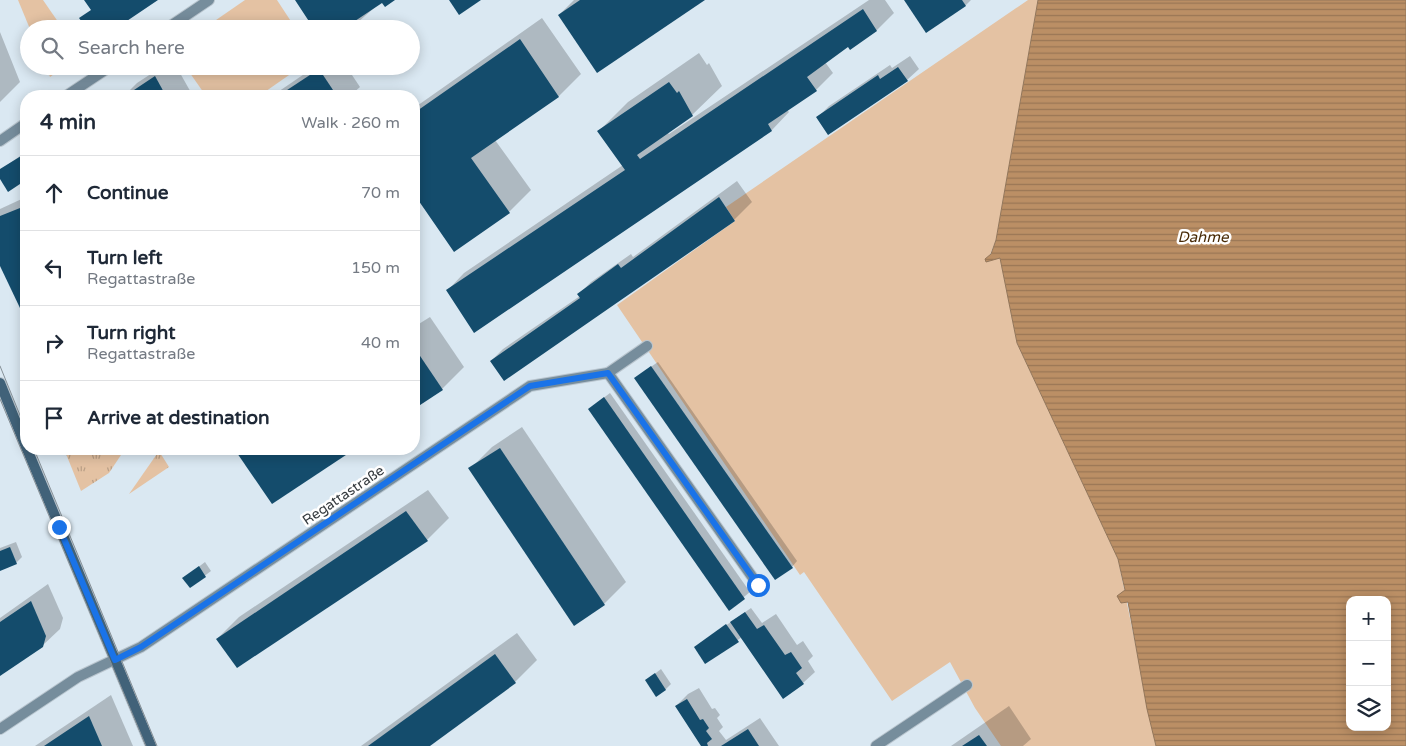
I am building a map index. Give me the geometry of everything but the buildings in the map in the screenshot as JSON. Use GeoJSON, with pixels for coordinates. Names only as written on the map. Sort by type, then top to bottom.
{"type":"FeatureCollection","features":[{"type":"Feature","properties":{"kind":"main road"},"geometry":{"type":"LineString","coordinates":[[0,383],[20,431]]}},
{"type":"Feature","properties":{"kind":"main road"},"geometry":{"type":"LineString","coordinates":[[30,455],[151,746]]}},
{"type":"Feature","properties":{"kind":"street"},"geometry":{"type":"LineString","coordinates":[[179,20],[209,0]]}},
{"type":"Feature","properties":{"kind":"street"},"geometry":{"type":"LineString","coordinates":[[75,90],[98,75]]}},
{"type":"Feature","properties":{"kind":"street"},"geometry":{"type":"LineString","coordinates":[[0,141],[20,127]]}},
{"type":"Feature","properties":{"kind":"street","name":"Regattastraße"},"geometry":{"type":"LineString","coordinates":[[0,729],[78,677],[141,647],[530,386],[608,373],[647,346]]}},
{"type":"Feature","properties":{"kind":"street"},"geometry":{"type":"LineString","coordinates":[[608,373],[758,585]]}},
{"type":"Feature","properties":{"kind":"street"},"geometry":{"type":"LineString","coordinates":[[876,746],[967,686]]}},
{"type":"Feature","properties":{"kind":"green space"},"geometry":{"type":"Polygon","coordinates":[[[18,0],[43,0],[57,20],[26,20],[18,0]]]}},
{"type":"Feature","properties":{"kind":"green space"},"geometry":{"type":"Polygon","coordinates":[[[245,0],[277,0],[290,20],[216,20],[245,0]]]}},
{"type":"Feature","properties":{"kind":"green space"},"geometry":{"type":"Polygon","coordinates":[[[1028,0],[1038,0],[996,240],[987,262],[1000,257],[1017,343],[1118,559],[1156,746],[1001,746],[975,708],[950,662],[892,701],[804,572],[800,575],[617,305],[735,221],[726,207],[1028,0]]]}},
{"type":"Feature","properties":{"kind":"green space"},"geometry":{"type":"Polygon","coordinates":[[[191,75],[289,75],[268,90],[202,90],[191,75]]]}},
{"type":"Feature","properties":{"kind":"green space"},"geometry":{"type":"Polygon","coordinates":[[[66,455],[121,455],[109,473],[81,491],[66,455]]]}},
{"type":"Feature","properties":{"kind":"green space"},"geometry":{"type":"Polygon","coordinates":[[[156,455],[162,455],[169,467],[129,494],[156,455]]]}},
{"type":"Feature","properties":{"kind":"water","name":"Dahme"},"geometry":{"type":"Polygon","coordinates":[[[1038,0],[1406,0],[1406,746],[1156,746],[1147,709],[1128,602],[1121,603],[1117,596],[1125,590],[1118,559],[1017,343],[1000,258],[986,262],[985,259],[991,254],[996,240],[1038,0]]]}},
{"type":"Feature","properties":{"kind":"tram line"},"geometry":{"type":"LineString","coordinates":[[0,366],[20,415]]}},
{"type":"Feature","properties":{"kind":"tram line"},"geometry":{"type":"LineString","coordinates":[[0,399],[20,447]]}},
{"type":"Feature","properties":{"kind":"tram line"},"geometry":{"type":"LineString","coordinates":[[24,455],[146,746]]}},
{"type":"Feature","properties":{"kind":"tram line"},"geometry":{"type":"LineString","coordinates":[[36,455],[157,746]]}},
{"type":"Feature","properties":{"kind":"route"},"geometry":{"type":"LineString","coordinates":[[59,527],[115,660],[141,647],[530,386],[608,373],[758,585]]}}]}
